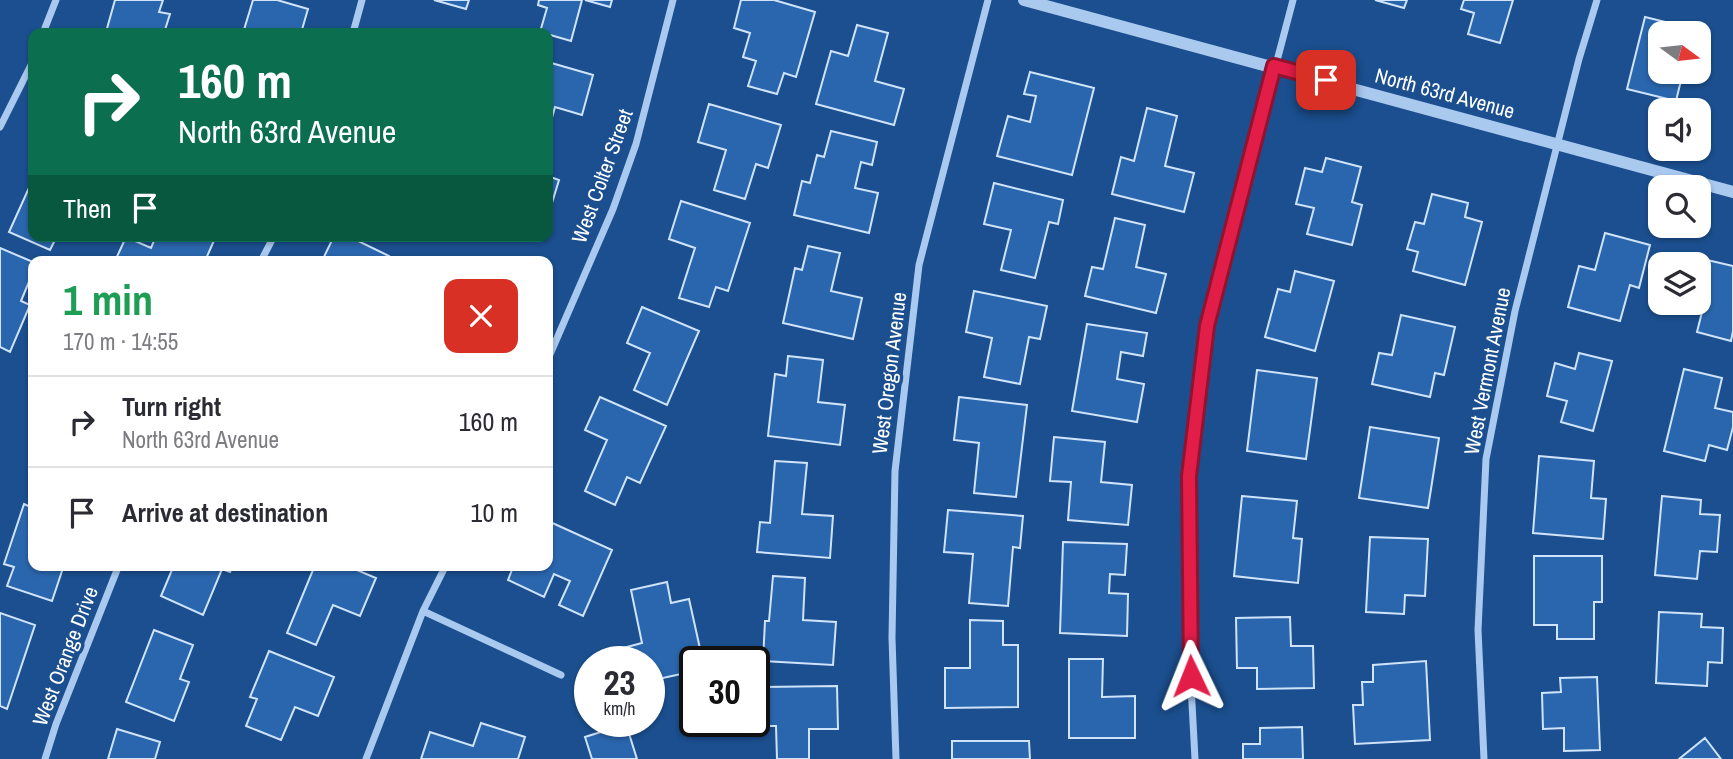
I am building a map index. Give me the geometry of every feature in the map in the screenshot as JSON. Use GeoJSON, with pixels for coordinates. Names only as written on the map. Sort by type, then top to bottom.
{"type":"FeatureCollection","features":[{"type":"Feature","properties":{"kind":"street"},"geometry":{"type":"LineString","coordinates":[[45,28],[56,0]]}},
{"type":"Feature","properties":{"kind":"street"},"geometry":{"type":"LineString","coordinates":[[354,28],[362,0]]}},
{"type":"Feature","properties":{"kind":"street","name":"West Colter Street"},"geometry":{"type":"LineString","coordinates":[[553,347],[613,209],[636,144],[673,0]]}},
{"type":"Feature","properties":{"kind":"street","name":"West Oregon Avenue"},"geometry":{"type":"LineString","coordinates":[[896,759],[892,638],[895,471],[919,265],[988,0]]}},
{"type":"Feature","properties":{"kind":"street","name":"North 63rd Avenue"},"geometry":{"type":"LineString","coordinates":[[1024,0],[1733,192]]}},
{"type":"Feature","properties":{"kind":"street"},"geometry":{"type":"LineString","coordinates":[[1195,759],[1189,648],[1189,476],[1207,326],[1293,0]]}},
{"type":"Feature","properties":{"kind":"street","name":"West Vermont Avenue"},"geometry":{"type":"LineString","coordinates":[[1484,759],[1478,630],[1486,459],[1515,311],[1556,144],[1597,0]]}},
{"type":"Feature","properties":{"kind":"street"},"geometry":{"type":"LineString","coordinates":[[0,127],[28,71]]}},
{"type":"Feature","properties":{"kind":"street","name":"West Orange Drive"},"geometry":{"type":"LineString","coordinates":[[45,759],[116,571]]}},
{"type":"Feature","properties":{"kind":"street"},"geometry":{"type":"LineString","coordinates":[[366,759],[423,611],[443,571]]}},
{"type":"Feature","properties":{"kind":"street"},"geometry":{"type":"LineString","coordinates":[[423,611],[561,675]]}},
{"type":"Feature","properties":{"kind":"building"},"geometry":{"type":"Polygon","coordinates":[[[115,0],[163,0],[159,12],[170,14],[166,28],[107,28],[115,0]]]}},
{"type":"Feature","properties":{"kind":"building"},"geometry":{"type":"Polygon","coordinates":[[[253,0],[277,0],[308,9],[302,28],[245,28],[253,0]]]}},
{"type":"Feature","properties":{"kind":"building"},"geometry":{"type":"Polygon","coordinates":[[[434,0],[469,0],[466,9],[434,0]]]}},
{"type":"Feature","properties":{"kind":"building"},"geometry":{"type":"Polygon","coordinates":[[[539,0],[582,0],[571,41],[553,36],[553,28],[541,28],[547,8],[538,5],[539,0]]]}},
{"type":"Feature","properties":{"kind":"building"},"geometry":{"type":"Polygon","coordinates":[[[585,0],[612,0],[610,7],[585,0]]]}},
{"type":"Feature","properties":{"kind":"building"},"geometry":{"type":"Polygon","coordinates":[[[741,0],[774,0],[815,12],[796,77],[784,73],[777,94],[748,86],[756,61],[743,57],[750,33],[734,28],[741,0]]]}},
{"type":"Feature","properties":{"kind":"building"},"geometry":{"type":"Polygon","coordinates":[[[1375,0],[1407,0],[1404,8],[1375,0]]]}},
{"type":"Feature","properties":{"kind":"building"},"geometry":{"type":"Polygon","coordinates":[[[1464,0],[1513,0],[1500,43],[1468,34],[1474,13],[1461,9],[1464,0]]]}},
{"type":"Feature","properties":{"kind":"building"},"geometry":{"type":"Polygon","coordinates":[[[1645,17],[1661,21],[1648,21],[1648,84],[1680,84],[1677,98],[1664,98],[1627,89],[1645,17]]]}},
{"type":"Feature","properties":{"kind":"building"},"geometry":{"type":"Polygon","coordinates":[[[857,25],[888,33],[875,81],[904,89],[894,125],[816,104],[831,51],[848,56],[857,25]]]}},
{"type":"Feature","properties":{"kind":"building"},"geometry":{"type":"Polygon","coordinates":[[[553,63],[593,75],[582,115],[555,107],[553,114],[553,63]]]}},
{"type":"Feature","properties":{"kind":"building"},"geometry":{"type":"Polygon","coordinates":[[[1030,72],[1094,88],[1072,175],[997,156],[1008,116],[1030,122],[1036,96],[1024,94],[1030,72]]]}},
{"type":"Feature","properties":{"kind":"building"},"geometry":{"type":"Polygon","coordinates":[[[709,104],[781,125],[768,168],[756,164],[745,199],[714,190],[726,150],[698,142],[709,104]]]}},
{"type":"Feature","properties":{"kind":"building"},"geometry":{"type":"Polygon","coordinates":[[[1147,108],[1177,116],[1165,166],[1194,173],[1184,212],[1112,194],[1121,157],[1134,161],[1147,108]]]}},
{"type":"Feature","properties":{"kind":"building"},"geometry":{"type":"Polygon","coordinates":[[[831,131],[877,142],[872,165],[861,162],[855,188],[878,193],[869,233],[794,215],[802,181],[810,183],[817,155],[824,157],[831,131]]]}},
{"type":"Feature","properties":{"kind":"building"},"geometry":{"type":"Polygon","coordinates":[[[1326,158],[1361,167],[1352,202],[1362,205],[1352,245],[1307,234],[1314,208],[1296,204],[1305,168],[1322,172],[1326,158]]]}},
{"type":"Feature","properties":{"kind":"building"},"geometry":{"type":"Polygon","coordinates":[[[553,178],[559,180],[553,200],[553,178]]]}},
{"type":"Feature","properties":{"kind":"building"},"geometry":{"type":"Polygon","coordinates":[[[994,183],[1063,200],[1058,224],[1049,222],[1035,278],[1001,270],[1011,230],[984,224],[994,183]]]}},
{"type":"Feature","properties":{"kind":"building"},"geometry":{"type":"Polygon","coordinates":[[[28,190],[28,240],[9,232],[28,190]]]}},
{"type":"Feature","properties":{"kind":"building"},"geometry":{"type":"Polygon","coordinates":[[[1432,194],[1468,203],[1465,217],[1482,222],[1465,285],[1413,271],[1418,252],[1407,249],[1415,222],[1424,224],[1432,194]]]}},
{"type":"Feature","properties":{"kind":"building"},"geometry":{"type":"Polygon","coordinates":[[[681,201],[750,223],[728,291],[716,287],[709,307],[679,298],[695,248],[669,239],[681,201]]]}},
{"type":"Feature","properties":{"kind":"building"},"geometry":{"type":"Polygon","coordinates":[[[1115,218],[1145,225],[1136,267],[1166,274],[1156,313],[1085,296],[1092,267],[1103,269],[1115,218]]]}},
{"type":"Feature","properties":{"kind":"building"},"geometry":{"type":"Polygon","coordinates":[[[1605,233],[1650,245],[1639,288],[1630,285],[1620,321],[1568,307],[1579,266],[1595,270],[1605,233]]]}},
{"type":"Feature","properties":{"kind":"building"},"geometry":{"type":"Polygon","coordinates":[[[32,242],[54,242],[50,250],[32,242]]]}},
{"type":"Feature","properties":{"kind":"building"},"geometry":{"type":"Polygon","coordinates":[[[124,242],[137,242],[151,248],[154,242],[213,242],[207,256],[117,256],[124,242]]]}},
{"type":"Feature","properties":{"kind":"building"},"geometry":{"type":"Polygon","coordinates":[[[331,242],[360,242],[389,256],[324,256],[331,242]]]}},
{"type":"Feature","properties":{"kind":"building"},"geometry":{"type":"Polygon","coordinates":[[[808,246],[840,253],[831,291],[862,298],[853,339],[783,323],[795,268],[802,270],[808,246]]]}},
{"type":"Feature","properties":{"kind":"building"},"geometry":{"type":"Polygon","coordinates":[[[0,248],[28,260],[28,284],[21,301],[28,304],[28,310],[10,352],[0,347],[0,248]]]}},
{"type":"Feature","properties":{"kind":"building"},"geometry":{"type":"Polygon","coordinates":[[[1711,261],[1733,266],[1731,341],[1697,332],[1701,315],[1711,315],[1711,261]]]}},
{"type":"Feature","properties":{"kind":"building"},"geometry":{"type":"Polygon","coordinates":[[[1295,271],[1334,281],[1315,351],[1265,337],[1278,289],[1290,292],[1295,271]]]}},
{"type":"Feature","properties":{"kind":"building"},"geometry":{"type":"Polygon","coordinates":[[[974,291],[1047,306],[1040,339],[1029,337],[1020,384],[984,377],[992,338],[966,332],[974,291]]]}},
{"type":"Feature","properties":{"kind":"building"},"geometry":{"type":"Polygon","coordinates":[[[642,307],[699,331],[667,405],[634,390],[650,353],[627,343],[642,307]]]}},
{"type":"Feature","properties":{"kind":"building"},"geometry":{"type":"Polygon","coordinates":[[[1401,315],[1455,327],[1444,375],[1435,373],[1430,397],[1372,384],[1379,353],[1392,355],[1401,315]]]}},
{"type":"Feature","properties":{"kind":"building"},"geometry":{"type":"Polygon","coordinates":[[[1087,324],[1147,333],[1143,356],[1121,352],[1117,379],[1144,384],[1137,422],[1072,411],[1087,324]]]}},
{"type":"Feature","properties":{"kind":"building"},"geometry":{"type":"Polygon","coordinates":[[[1579,353],[1612,361],[1593,431],[1561,422],[1567,401],[1547,396],[1555,363],[1575,369],[1579,353]]]}},
{"type":"Feature","properties":{"kind":"building"},"geometry":{"type":"Polygon","coordinates":[[[788,356],[823,360],[818,402],[845,405],[840,445],[768,436],[775,374],[786,376],[788,356]]]}},
{"type":"Feature","properties":{"kind":"building"},"geometry":{"type":"Polygon","coordinates":[[[1684,369],[1722,378],[1715,408],[1733,412],[1733,427],[1727,450],[1709,445],[1705,461],[1664,451],[1684,369]]]}},
{"type":"Feature","properties":{"kind":"building"},"geometry":{"type":"Polygon","coordinates":[[[1257,370],[1317,378],[1306,459],[1247,451],[1257,370]]]}},
{"type":"Feature","properties":{"kind":"building"},"geometry":{"type":"Polygon","coordinates":[[[600,397],[666,426],[640,483],[627,477],[615,505],[585,491],[607,440],[585,430],[600,397]]]}},
{"type":"Feature","properties":{"kind":"building"},"geometry":{"type":"Polygon","coordinates":[[[959,397],[1027,405],[1016,497],[974,493],[979,443],[954,440],[959,397]]]}},
{"type":"Feature","properties":{"kind":"building"},"geometry":{"type":"Polygon","coordinates":[[[1370,427],[1439,438],[1428,508],[1359,498],[1370,427]]]}},
{"type":"Feature","properties":{"kind":"building"},"geometry":{"type":"Polygon","coordinates":[[[1054,437],[1105,442],[1101,482],[1132,485],[1128,525],[1068,520],[1071,482],[1050,481],[1054,437]]]}},
{"type":"Feature","properties":{"kind":"building"},"geometry":{"type":"Polygon","coordinates":[[[1539,456],[1594,461],[1591,498],[1606,499],[1603,539],[1533,533],[1539,456]]]}},
{"type":"Feature","properties":{"kind":"building"},"geometry":{"type":"Polygon","coordinates":[[[775,461],[807,463],[802,514],[833,516],[830,558],[757,552],[760,522],[770,523],[775,461]]]}},
{"type":"Feature","properties":{"kind":"building"},"geometry":{"type":"Polygon","coordinates":[[[1242,496],[1297,501],[1293,538],[1302,539],[1298,583],[1234,576],[1242,496]]]}},
{"type":"Feature","properties":{"kind":"building"},"geometry":{"type":"Polygon","coordinates":[[[1662,496],[1701,500],[1700,514],[1720,515],[1717,552],[1700,551],[1697,579],[1655,575],[1662,496]]]}},
{"type":"Feature","properties":{"kind":"building"},"geometry":{"type":"Polygon","coordinates":[[[24,504],[28,506],[28,571],[62,571],[52,601],[7,586],[14,567],[4,564],[24,504]]]}},
{"type":"Feature","properties":{"kind":"building"},"geometry":{"type":"Polygon","coordinates":[[[948,510],[1023,516],[1020,548],[1013,547],[1008,606],[969,603],[973,554],[944,552],[948,510]]]}},
{"type":"Feature","properties":{"kind":"building"},"geometry":{"type":"Polygon","coordinates":[[[553,523],[612,550],[583,616],[559,605],[570,581],[554,574],[544,597],[508,580],[512,571],[553,571],[553,523]]]}},
{"type":"Feature","properties":{"kind":"building"},"geometry":{"type":"Polygon","coordinates":[[[1370,537],[1428,539],[1425,596],[1405,595],[1404,614],[1366,612],[1370,537]]]}},
{"type":"Feature","properties":{"kind":"building"},"geometry":{"type":"Polygon","coordinates":[[[1063,542],[1127,544],[1125,575],[1110,574],[1109,593],[1128,594],[1127,636],[1060,633],[1063,542]]]}},
{"type":"Feature","properties":{"kind":"building"},"geometry":{"type":"Polygon","coordinates":[[[1534,556],[1602,556],[1602,602],[1594,602],[1594,639],[1557,639],[1557,625],[1534,625],[1534,556]]]}},
{"type":"Feature","properties":{"kind":"building"},"geometry":{"type":"Polygon","coordinates":[[[171,571],[221,571],[203,615],[161,596],[171,571]]]}},
{"type":"Feature","properties":{"kind":"building"},"geometry":{"type":"Polygon","coordinates":[[[313,571],[359,571],[376,578],[360,616],[333,605],[316,645],[287,633],[313,571]]]}},
{"type":"Feature","properties":{"kind":"building"},"geometry":{"type":"Polygon","coordinates":[[[773,576],[805,578],[803,620],[836,622],[833,665],[770,661],[770,646],[764,646],[765,621],[769,621],[773,576]]]}},
{"type":"Feature","properties":{"kind":"building"},"geometry":{"type":"Polygon","coordinates":[[[667,582],[671,603],[689,599],[699,646],[679,646],[679,674],[665,678],[665,646],[631,646],[642,643],[631,590],[667,582]]]}},
{"type":"Feature","properties":{"kind":"building"},"geometry":{"type":"Polygon","coordinates":[[[1659,612],[1702,614],[1701,627],[1723,628],[1722,663],[1708,662],[1707,686],[1656,683],[1659,612]]]}},
{"type":"Feature","properties":{"kind":"building"},"geometry":{"type":"Polygon","coordinates":[[[0,613],[35,625],[7,709],[0,706],[0,613]]]}},
{"type":"Feature","properties":{"kind":"building"},"geometry":{"type":"Polygon","coordinates":[[[1290,617],[1291,646],[1313,646],[1314,688],[1257,689],[1257,668],[1237,668],[1236,618],[1290,617]]]}},
{"type":"Feature","properties":{"kind":"building"},"geometry":{"type":"Polygon","coordinates":[[[970,620],[1003,621],[1003,645],[1018,645],[1018,707],[945,708],[945,668],[970,668],[970,620]]]}},
{"type":"Feature","properties":{"kind":"building"},"geometry":{"type":"Polygon","coordinates":[[[154,630],[193,645],[180,679],[189,682],[174,721],[126,702],[154,630]]]}},
{"type":"Feature","properties":{"kind":"building"},"geometry":{"type":"Polygon","coordinates":[[[269,651],[334,677],[318,716],[295,707],[281,740],[246,726],[257,699],[250,697],[269,651]]]}},
{"type":"Feature","properties":{"kind":"building"},"geometry":{"type":"Polygon","coordinates":[[[1069,659],[1103,659],[1102,697],[1135,696],[1135,738],[1069,738],[1069,659]]]}},
{"type":"Feature","properties":{"kind":"building"},"geometry":{"type":"Polygon","coordinates":[[[1426,661],[1430,740],[1355,744],[1353,705],[1363,705],[1362,682],[1373,682],[1373,665],[1426,661]]]}},
{"type":"Feature","properties":{"kind":"building"},"geometry":{"type":"Polygon","coordinates":[[[1597,677],[1600,750],[1564,751],[1564,728],[1543,729],[1542,693],[1561,692],[1560,678],[1597,677]]]}},
{"type":"Feature","properties":{"kind":"building"},"geometry":{"type":"Polygon","coordinates":[[[837,686],[838,729],[809,729],[809,759],[777,759],[776,726],[770,726],[770,687],[837,686]]]}},
{"type":"Feature","properties":{"kind":"building"},"geometry":{"type":"Polygon","coordinates":[[[481,723],[525,737],[518,759],[421,759],[430,732],[473,746],[481,723]]]}},
{"type":"Feature","properties":{"kind":"building"},"geometry":{"type":"Polygon","coordinates":[[[1302,727],[1303,759],[1243,759],[1243,744],[1260,744],[1260,728],[1302,727]]]}},
{"type":"Feature","properties":{"kind":"building"},"geometry":{"type":"Polygon","coordinates":[[[117,729],[160,742],[155,759],[108,759],[117,729]]]}},
{"type":"Feature","properties":{"kind":"building"},"geometry":{"type":"Polygon","coordinates":[[[585,737],[630,737],[637,759],[592,759],[585,737]]]}},
{"type":"Feature","properties":{"kind":"building"},"geometry":{"type":"Polygon","coordinates":[[[1705,738],[1721,759],[1679,759],[1705,738]]]}},
{"type":"Feature","properties":{"kind":"building"},"geometry":{"type":"Polygon","coordinates":[[[952,741],[1029,741],[1030,759],[952,759],[952,741]]]}},
{"type":"Feature","properties":{"kind":"route"},"geometry":{"type":"LineString","coordinates":[[1191,676],[1189,476],[1207,326],[1274,66],[1326,80]]}}]}
